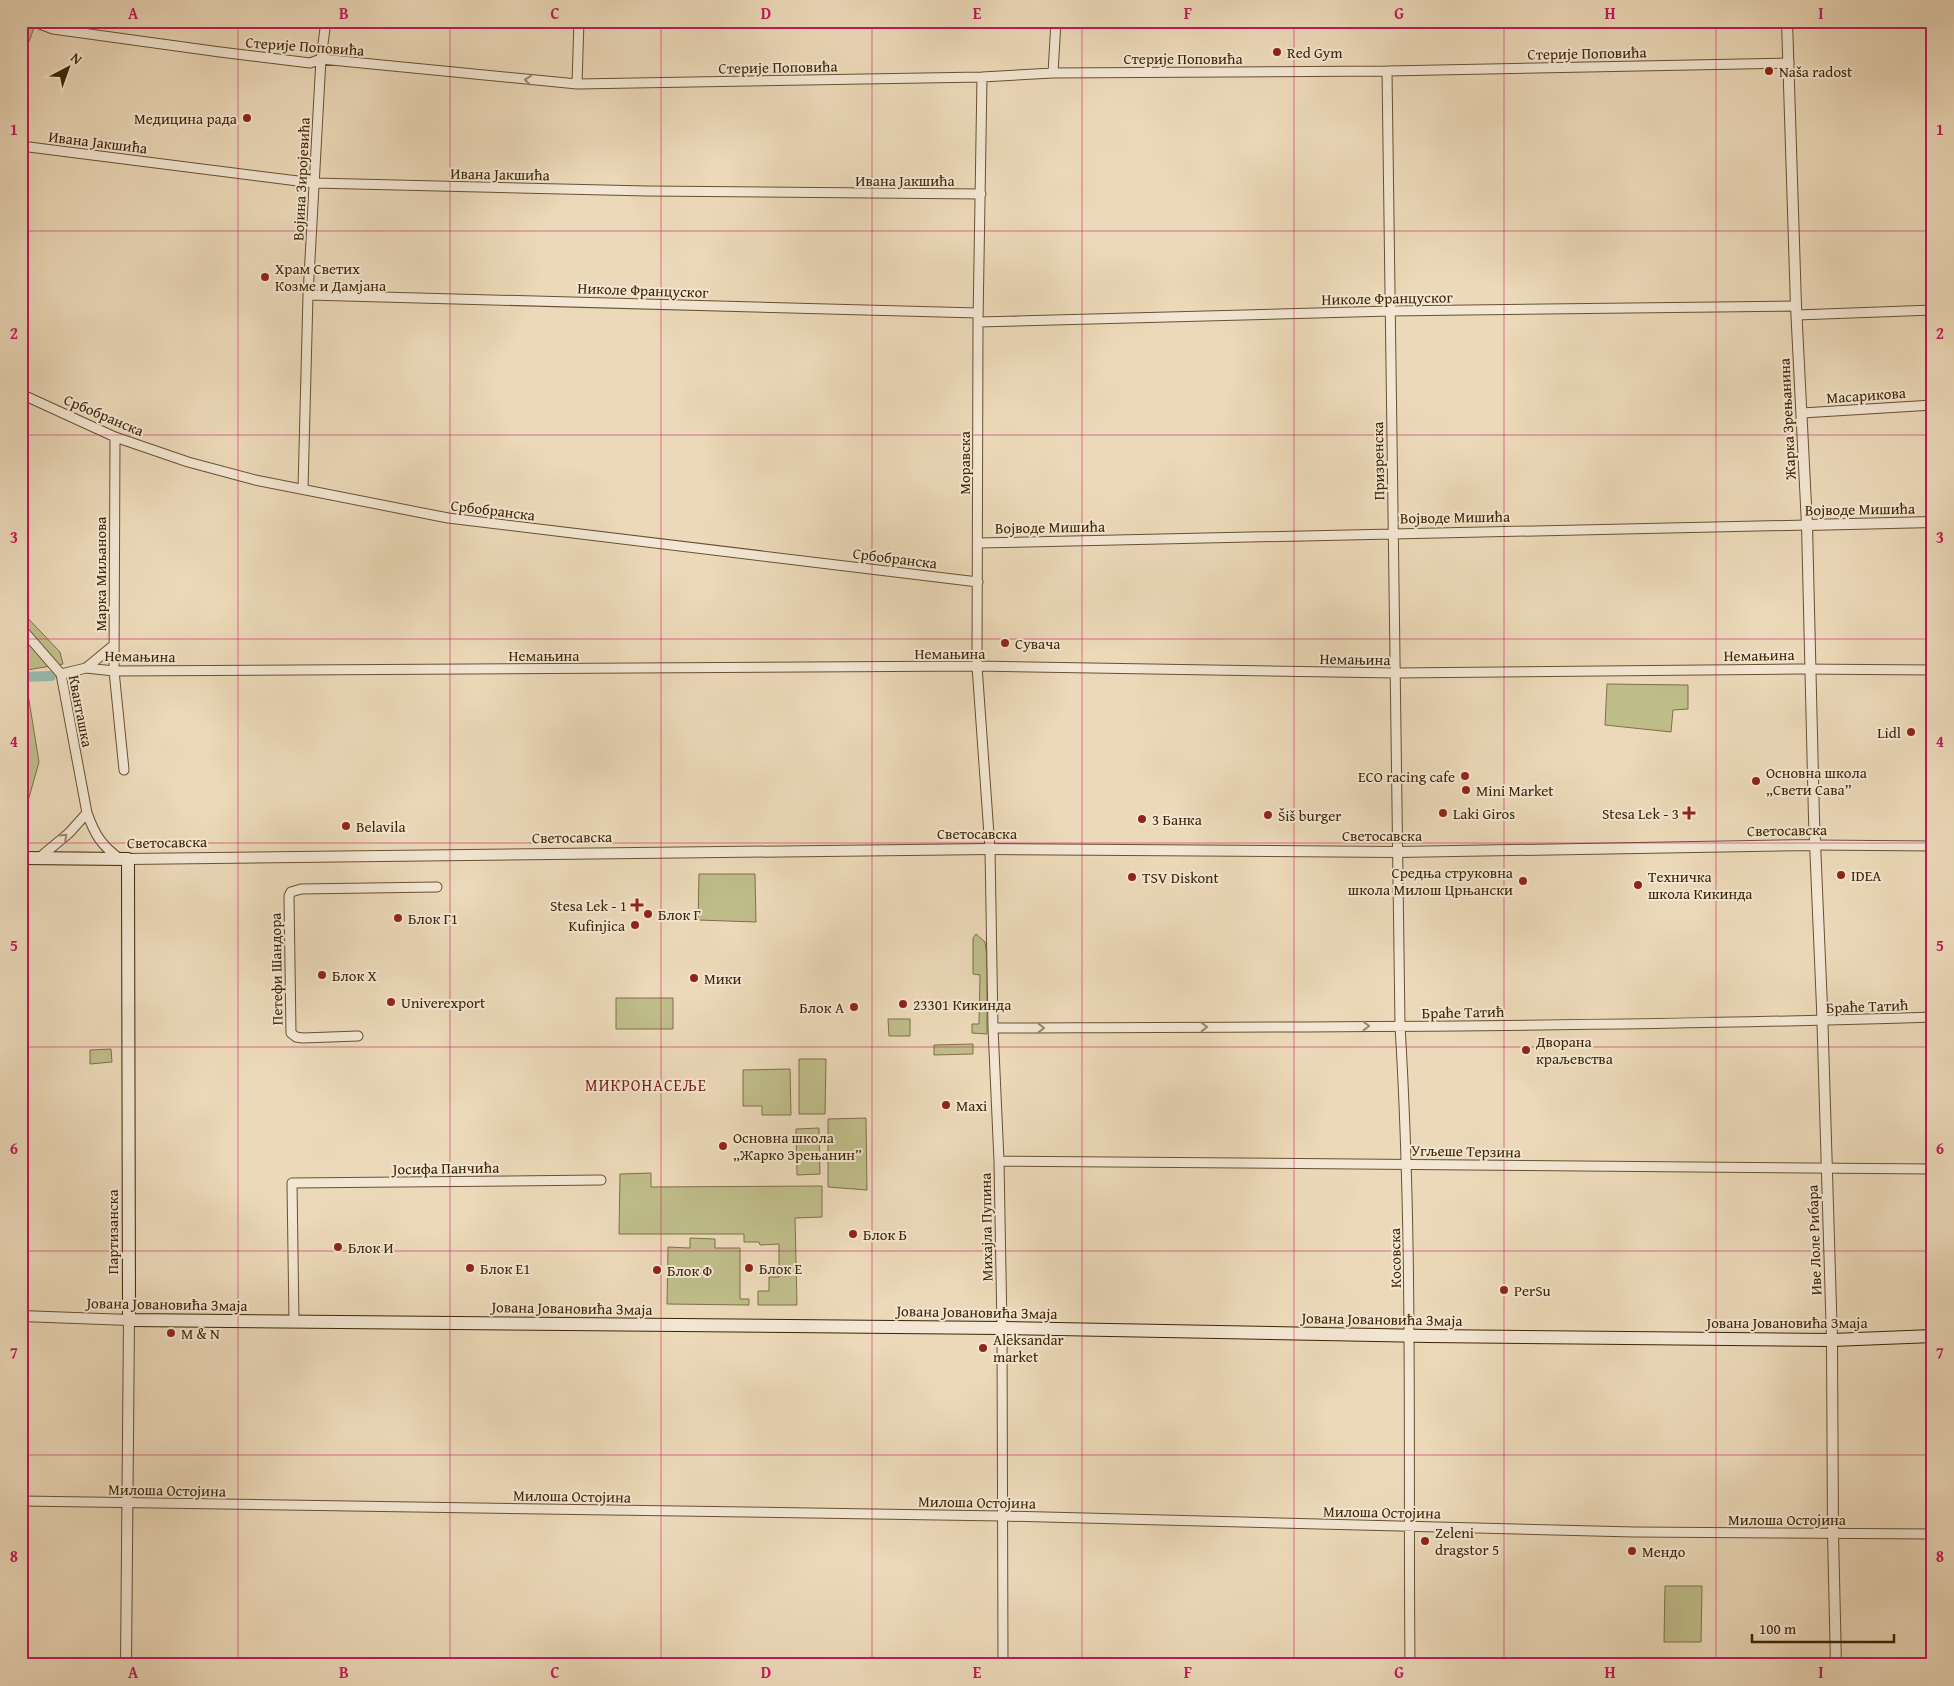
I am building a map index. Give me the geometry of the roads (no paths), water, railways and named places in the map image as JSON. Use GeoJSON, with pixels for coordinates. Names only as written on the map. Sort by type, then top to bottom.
{"type":"FeatureCollection","features":[{"type":"Feature","properties":{"kind":"main road","name":"Светосавска"},"geometry":{"type":"LineString","coordinates":[[21,858],[124,859]]}},
{"type":"Feature","properties":{"kind":"main road","name":"Партизанска"},"geometry":{"type":"LineString","coordinates":[[124,859],[128,1320]]}},
{"type":"Feature","properties":{"kind":"main road","name":"Јована Јовановића Змаја"},"geometry":{"type":"LineString","coordinates":[[128,1320],[1002,1328],[1410,1336],[1832,1340],[1933,1336]]}},
{"type":"Feature","properties":{"kind":"street","name":"Стерије Поповића"},"geometry":{"type":"LineString","coordinates":[[32,21],[53,28],[310,63],[321,59],[577,84],[982,77],[1053,73],[1387,71],[1788,63]]}},
{"type":"Feature","properties":{"kind":"street","name":"Војина Зиројевића"},"geometry":{"type":"LineString","coordinates":[[303,489],[308,295],[321,59],[326,21]]}},
{"type":"Feature","properties":{"kind":"street"},"geometry":{"type":"LineString","coordinates":[[577,84],[579,21]]}},
{"type":"Feature","properties":{"kind":"street"},"geometry":{"type":"LineString","coordinates":[[1053,73],[1056,21]]}},
{"type":"Feature","properties":{"kind":"street","name":"Жарка Зрењанина"},"geometry":{"type":"LineString","coordinates":[[1787,21],[1796,310],[1807,525],[1814,845]]}},
{"type":"Feature","properties":{"kind":"street","name":"Призренска"},"geometry":{"type":"LineString","coordinates":[[1387,71],[1398,852]]}},
{"type":"Feature","properties":{"kind":"street","name":"Моравска"},"geometry":{"type":"LineString","coordinates":[[982,77],[978,318],[977,666],[990,849]]}},
{"type":"Feature","properties":{"kind":"street","name":"Ивана Јакшића"},"geometry":{"type":"LineString","coordinates":[[21,146],[314,183],[647,191],[981,194]]}},
{"type":"Feature","properties":{"kind":"street","name":"Николе Француског"},"geometry":{"type":"LineString","coordinates":[[308,295],[978,318],[1390,311],[1933,310]]}},
{"type":"Feature","properties":{"kind":"street","name":"Србобранска"},"geometry":{"type":"LineString","coordinates":[[21,394],[115,437],[188,462],[256,480],[448,518],[978,582]]}},
{"type":"Feature","properties":{"kind":"street","name":"Масарикова"},"geometry":{"type":"LineString","coordinates":[[1802,413],[1933,404]]}},
{"type":"Feature","properties":{"kind":"street","name":"Марка Миљанова"},"geometry":{"type":"LineString","coordinates":[[115,437],[114,671],[124,770]]}},
{"type":"Feature","properties":{"kind":"street","name":"Војводе Мишића"},"geometry":{"type":"LineString","coordinates":[[978,543],[1933,522]]}},
{"type":"Feature","properties":{"kind":"street","name":"Кванташка"},"geometry":{"type":"LineString","coordinates":[[21,628],[62,674],[87,814],[94,831],[104,847],[124,859]]}},
{"type":"Feature","properties":{"kind":"street","name":"Немањина"},"geometry":{"type":"LineString","coordinates":[[86,668],[114,645]]}},
{"type":"Feature","properties":{"kind":"street","name":"Немањина"},"geometry":{"type":"LineString","coordinates":[[62,674],[86,668],[114,671],[977,666],[1396,673],[1809,669],[1933,670]]}},
{"type":"Feature","properties":{"kind":"street"},"geometry":{"type":"LineString","coordinates":[[39,858],[69,833],[87,814]]}},
{"type":"Feature","properties":{"kind":"street","name":"Светосавска"},"geometry":{"type":"LineString","coordinates":[[124,859],[990,849],[1398,852],[1814,845],[1933,846]]}},
{"type":"Feature","properties":{"kind":"street","name":"Иве Лоле Рибара"},"geometry":{"type":"LineString","coordinates":[[1814,845],[1822,1021],[1832,1340],[1836,1665]]}},
{"type":"Feature","properties":{"kind":"street","name":"Михајла Пупина"},"geometry":{"type":"LineString","coordinates":[[990,849],[1002,1328],[1003,1665]]}},
{"type":"Feature","properties":{"kind":"street","name":"Косовска"},"geometry":{"type":"LineString","coordinates":[[1398,852],[1400,1026],[1407,1164],[1410,1336],[1410,1665]]}},
{"type":"Feature","properties":{"kind":"street","name":"Петефи Шандора"},"geometry":{"type":"LineString","coordinates":[[358,1036],[303,1038],[296,1037],[291,1033],[289,896],[291,892],[301,889],[436,887]]}},
{"type":"Feature","properties":{"kind":"street","name":"Браће Татић"},"geometry":{"type":"LineString","coordinates":[[993,1028],[1400,1026],[1822,1021],[1933,1017]]}},
{"type":"Feature","properties":{"kind":"street","name":"Угљеше Терзина"},"geometry":{"type":"LineString","coordinates":[[999,1161],[1933,1169]]}},
{"type":"Feature","properties":{"kind":"street","name":"Јосифа Панчића"},"geometry":{"type":"LineString","coordinates":[[294,1322],[292,1183],[601,1180]]}},
{"type":"Feature","properties":{"kind":"street","name":"Јована Јовановића Змаја"},"geometry":{"type":"LineString","coordinates":[[21,1316],[128,1320]]}},
{"type":"Feature","properties":{"kind":"street","name":"Партизанска"},"geometry":{"type":"LineString","coordinates":[[126,1665],[128,1320]]}},
{"type":"Feature","properties":{"kind":"street","name":"Милоша Остојина"},"geometry":{"type":"LineString","coordinates":[[21,1502],[1002,1516],[1624,1532],[1933,1534]]}},
{"type":"Feature","properties":{"kind":"waterway"},"geometry":{"type":"LineString","coordinates":[[21,677],[51,676]]}},
{"type":"Feature","properties":{"kind":"place","name":"Red Gym"},"geometry":{"type":"Point","coordinates":[1277,52]}},
{"type":"Feature","properties":{"kind":"place","name":"Naša radost"},"geometry":{"type":"Point","coordinates":[1769,71]}},
{"type":"Feature","properties":{"kind":"place","name":"Медицина рада"},"geometry":{"type":"Point","coordinates":[247,118]}},
{"type":"Feature","properties":{"kind":"place","name":"Храм Светих Козме и Дамјана"},"geometry":{"type":"Point","coordinates":[265,277]}},
{"type":"Feature","properties":{"kind":"place","name":"Сувача"},"geometry":{"type":"Point","coordinates":[1005,643]}},
{"type":"Feature","properties":{"kind":"place","name":"Lidl"},"geometry":{"type":"Point","coordinates":[1911,732]}},
{"type":"Feature","properties":{"kind":"place","name":"ECO racing cafe"},"geometry":{"type":"Point","coordinates":[1465,776]}},
{"type":"Feature","properties":{"kind":"place","name":"Основна школа „Свети Сава”"},"geometry":{"type":"Point","coordinates":[1756,781]}},
{"type":"Feature","properties":{"kind":"place","name":"Mini Market"},"geometry":{"type":"Point","coordinates":[1466,790]}},
{"type":"Feature","properties":{"kind":"place","name":"Laki Giros"},"geometry":{"type":"Point","coordinates":[1443,813]}},
{"type":"Feature","properties":{"kind":"place","name":"Stesa Lek - 3"},"geometry":{"type":"Point","coordinates":[1689,813]}},
{"type":"Feature","properties":{"kind":"place","name":"Šiš burger"},"geometry":{"type":"Point","coordinates":[1268,815]}},
{"type":"Feature","properties":{"kind":"place","name":"3 Банка"},"geometry":{"type":"Point","coordinates":[1142,819]}},
{"type":"Feature","properties":{"kind":"place","name":"Belavila"},"geometry":{"type":"Point","coordinates":[346,826]}},
{"type":"Feature","properties":{"kind":"place","name":"IDEA"},"geometry":{"type":"Point","coordinates":[1841,875]}},
{"type":"Feature","properties":{"kind":"place","name":"TSV Diskont"},"geometry":{"type":"Point","coordinates":[1132,877]}},
{"type":"Feature","properties":{"kind":"place","name":"Средња струковна школа Милош Црњански"},"geometry":{"type":"Point","coordinates":[1523,881]}},
{"type":"Feature","properties":{"kind":"place","name":"Техничка школа Кикинда"},"geometry":{"type":"Point","coordinates":[1638,885]}},
{"type":"Feature","properties":{"kind":"place","name":"Stesa Lek - 1"},"geometry":{"type":"Point","coordinates":[637,905]}},
{"type":"Feature","properties":{"kind":"place","name":"Блок Г"},"geometry":{"type":"Point","coordinates":[648,914]}},
{"type":"Feature","properties":{"kind":"place","name":"Блок Г1"},"geometry":{"type":"Point","coordinates":[398,918]}},
{"type":"Feature","properties":{"kind":"place","name":"Kufinjica"},"geometry":{"type":"Point","coordinates":[635,925]}},
{"type":"Feature","properties":{"kind":"place","name":"Блок Х"},"geometry":{"type":"Point","coordinates":[322,975]}},
{"type":"Feature","properties":{"kind":"place","name":"Мики"},"geometry":{"type":"Point","coordinates":[694,978]}},
{"type":"Feature","properties":{"kind":"place","name":"Univerexport"},"geometry":{"type":"Point","coordinates":[391,1002]}},
{"type":"Feature","properties":{"kind":"place","name":"23301 Кикинда"},"geometry":{"type":"Point","coordinates":[903,1004]}},
{"type":"Feature","properties":{"kind":"place","name":"Блок А"},"geometry":{"type":"Point","coordinates":[854,1007]}},
{"type":"Feature","properties":{"kind":"place","name":"Дворана краљевства"},"geometry":{"type":"Point","coordinates":[1526,1050]}},
{"type":"Feature","properties":{"kind":"place","name":"Maxi"},"geometry":{"type":"Point","coordinates":[946,1105]}},
{"type":"Feature","properties":{"kind":"place","name":"Основна школа „Жарко Зрењанин”"},"geometry":{"type":"Point","coordinates":[723,1146]}},
{"type":"Feature","properties":{"kind":"place","name":"Блок Б"},"geometry":{"type":"Point","coordinates":[853,1234]}},
{"type":"Feature","properties":{"kind":"place","name":"Блок И"},"geometry":{"type":"Point","coordinates":[338,1247]}},
{"type":"Feature","properties":{"kind":"place","name":"Блок Е1"},"geometry":{"type":"Point","coordinates":[470,1268]}},
{"type":"Feature","properties":{"kind":"place","name":"Блок Е"},"geometry":{"type":"Point","coordinates":[749,1268]}},
{"type":"Feature","properties":{"kind":"place","name":"Блок Ф"},"geometry":{"type":"Point","coordinates":[657,1270]}},
{"type":"Feature","properties":{"kind":"place","name":"PerSu"},"geometry":{"type":"Point","coordinates":[1504,1290]}},
{"type":"Feature","properties":{"kind":"place","name":"M & N"},"geometry":{"type":"Point","coordinates":[171,1333]}},
{"type":"Feature","properties":{"kind":"place","name":"Aleksandar market"},"geometry":{"type":"Point","coordinates":[983,1348]}},
{"type":"Feature","properties":{"kind":"place","name":"Zeleni dragstor 5"},"geometry":{"type":"Point","coordinates":[1425,1541]}},
{"type":"Feature","properties":{"kind":"place","name":"Мендо"},"geometry":{"type":"Point","coordinates":[1632,1551]}},
{"type":"Feature","properties":{"kind":"district","name":"МИКРОНАСЕЉЕ"},"geometry":{"type":"Point","coordinates":[646,1085]}}]}
